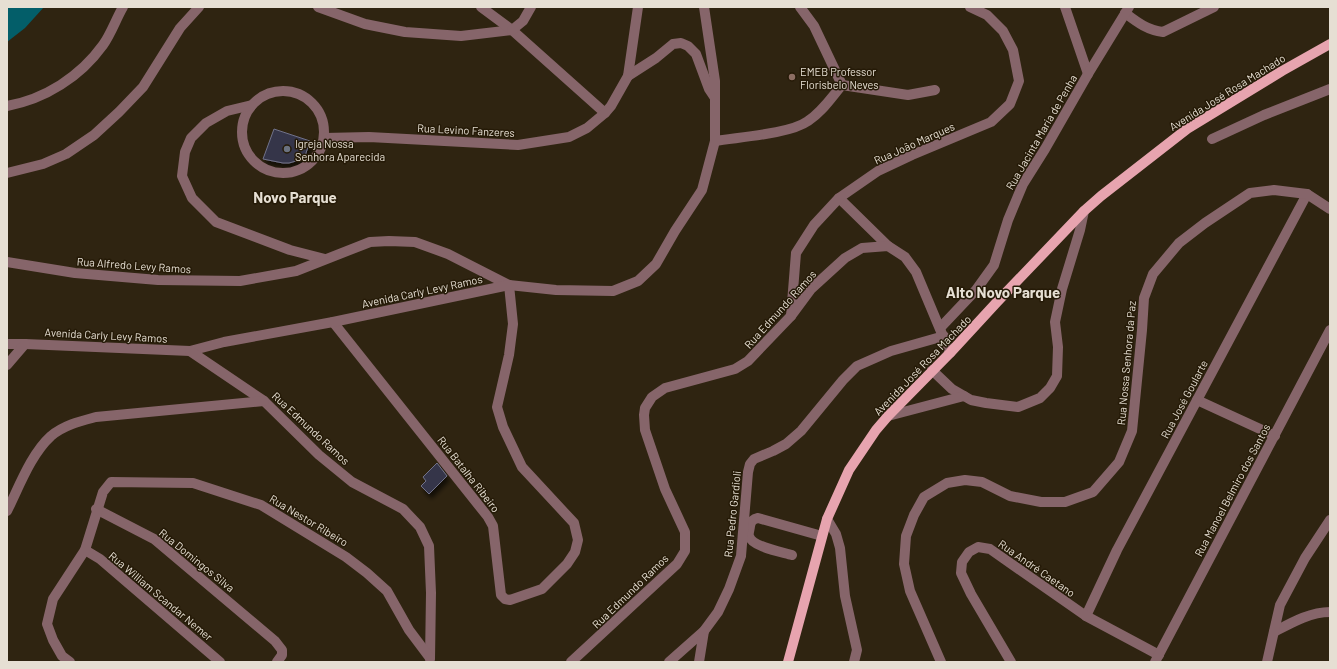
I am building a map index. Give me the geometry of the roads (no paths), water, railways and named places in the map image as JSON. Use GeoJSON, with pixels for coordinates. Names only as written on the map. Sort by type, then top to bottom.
{"type":"FeatureCollection","features":[{"type":"Feature","properties":{"kind":"main road","name":"Avenida José Rosa Machado"},"geometry":{"type":"LineString","coordinates":[[788,662],[827,519],[849,470],[876,430],[888,416],[950,353],[1084,211],[1101,196],[1187,129],[1282,71],[1330,44]]}},
{"type":"Feature","properties":{"kind":"street"},"geometry":{"type":"LineString","coordinates":[[7,106],[20,104],[59,87],[80,71],[103,45],[123,7]]}},
{"type":"Feature","properties":{"kind":"street"},"geometry":{"type":"LineString","coordinates":[[7,173],[43,164],[66,154],[94,135],[143,87],[180,28],[199,7]]}},
{"type":"Feature","properties":{"kind":"street"},"geometry":{"type":"LineString","coordinates":[[318,7],[364,24],[405,32],[461,36],[512,30],[523,21],[531,7]]}},
{"type":"Feature","properties":{"kind":"street"},"geometry":{"type":"LineString","coordinates":[[481,7],[512,30],[605,113]]}},
{"type":"Feature","properties":{"kind":"street","name":"Rua Levino Fanzeres"},"geometry":{"type":"LineString","coordinates":[[324,138],[370,137],[518,145],[569,136],[587,128],[605,113],[611,106],[628,76],[638,7]]}},
{"type":"Feature","properties":{"kind":"street","name":"Avenida Carly Levy Ramos"},"geometry":{"type":"LineString","coordinates":[[7,344],[190,351],[224,342],[333,322],[509,286],[556,290],[613,291],[638,281],[656,264],[675,231],[702,190],[716,141],[715,81],[704,7]]}},
{"type":"Feature","properties":{"kind":"street"},"geometry":{"type":"LineString","coordinates":[[800,7],[814,26],[842,85]]}},
{"type":"Feature","properties":{"kind":"street","name":"Rua João Marques"},"geometry":{"type":"LineString","coordinates":[[791,316],[796,254],[814,225],[839,198],[878,171],[991,122],[1010,104],[1019,81],[1013,50],[1003,31],[987,15],[970,7]]}},
{"type":"Feature","properties":{"kind":"street"},"geometry":{"type":"LineString","coordinates":[[1065,7],[1088,74]]}},
{"type":"Feature","properties":{"kind":"street"},"geometry":{"type":"LineString","coordinates":[[1127,10],[1146,28],[1163,32],[1214,7]]}},
{"type":"Feature","properties":{"kind":"street","name":"Rua Jacinta Maria de Penha"},"geometry":{"type":"LineString","coordinates":[[942,332],[976,290],[994,264],[1008,220],[1023,184],[1127,10]]}},
{"type":"Feature","properties":{"kind":"street"},"geometry":{"type":"LineString","coordinates":[[628,76],[656,58],[673,44],[681,42],[688,46],[696,54],[709,89],[715,98]]}},
{"type":"Feature","properties":{"kind":"street"},"geometry":{"type":"LineString","coordinates":[[842,85],[908,94],[935,90]]}},
{"type":"Feature","properties":{"kind":"street"},"geometry":{"type":"LineString","coordinates":[[716,141],[784,131],[807,122],[819,112],[842,85]]}},
{"type":"Feature","properties":{"kind":"street"},"geometry":{"type":"LineString","coordinates":[[1212,139],[1264,115],[1330,89]]}},
{"type":"Feature","properties":{"kind":"street"},"geometry":{"type":"LineString","coordinates":[[285,91],[298,94],[310,101],[319,112],[324,124],[324,138],[320,151],[312,162],[301,170],[288,173],[274,173],[262,168],[251,159],[244,147],[242,134],[243,120],[252,105],[259,98],[271,92],[285,91]]}},
{"type":"Feature","properties":{"kind":"street"},"geometry":{"type":"LineString","coordinates":[[252,105],[227,111],[206,124],[190,138],[185,152],[182,176],[192,198],[216,222],[290,250],[325,259]]}},
{"type":"Feature","properties":{"kind":"street","name":"Rua Nossa Senhora da Paz"},"geometry":{"type":"LineString","coordinates":[[941,662],[910,591],[904,564],[906,536],[914,515],[924,497],[947,483],[965,480],[982,482],[1010,496],[1041,502],[1065,502],[1093,492],[1118,462],[1132,431],[1144,298],[1153,274],[1179,243],[1250,192],[1274,190],[1307,194],[1330,209]]}},
{"type":"Feature","properties":{"kind":"street","name":"Rua José Goularte"},"geometry":{"type":"LineString","coordinates":[[1086,616],[1117,550],[1307,194]]}},
{"type":"Feature","properties":{"kind":"street"},"geometry":{"type":"LineString","coordinates":[[839,198],[888,246],[905,257],[916,272],[950,353]]}},
{"type":"Feature","properties":{"kind":"street"},"geometry":{"type":"LineString","coordinates":[[932,370],[952,389],[971,400],[986,403],[1018,407],[1040,398],[1050,388],[1057,376],[1058,347],[1055,322],[1062,289],[1080,230],[1084,211]]}},
{"type":"Feature","properties":{"kind":"street","name":"Rua Alfredo Levy Ramos"},"geometry":{"type":"LineString","coordinates":[[7,262],[75,273],[143,279],[240,281],[296,271],[370,242],[415,242],[448,254],[509,286]]}},
{"type":"Feature","properties":{"kind":"street","name":"Rua Edmundo Ramos"},"geometry":{"type":"LineString","coordinates":[[571,662],[677,564],[684,551],[685,532],[665,489],[645,430],[645,408],[652,397],[665,388],[735,369],[748,361],[791,316],[811,289],[845,258],[862,248],[888,246]]}},
{"type":"Feature","properties":{"kind":"street","name":"Rua Batalha Ribeiro"},"geometry":{"type":"LineString","coordinates":[[333,322],[488,517],[493,526],[501,595],[505,599],[510,600],[542,589],[567,564],[575,552],[578,540],[574,523],[522,467],[503,427],[497,407],[509,355],[513,324],[509,286]]}},
{"type":"Feature","properties":{"kind":"street","name":"Rua Manoel Belmiro dos Santos"},"geometry":{"type":"LineString","coordinates":[[1157,658],[1330,330]]}},
{"type":"Feature","properties":{"kind":"street","name":"Rua Pedro Gardioli"},"geometry":{"type":"LineString","coordinates":[[669,662],[704,631],[718,612],[729,589],[741,556],[748,472],[750,464],[754,459],[786,444],[801,431],[843,380],[857,366],[891,351],[942,332]]}},
{"type":"Feature","properties":{"kind":"street"},"geometry":{"type":"LineString","coordinates":[[7,365],[25,344]]}},
{"type":"Feature","properties":{"kind":"street","name":"Rua Edmundo Ramos"},"geometry":{"type":"LineString","coordinates":[[190,351],[264,401],[319,455],[352,482],[403,509],[420,527],[429,546],[431,660]]}},
{"type":"Feature","properties":{"kind":"street"},"geometry":{"type":"LineString","coordinates":[[888,416],[964,396]]}},
{"type":"Feature","properties":{"kind":"street"},"geometry":{"type":"LineString","coordinates":[[1197,400],[1275,436]]}},
{"type":"Feature","properties":{"kind":"street"},"geometry":{"type":"LineString","coordinates":[[7,511],[27,470],[40,449],[52,436],[75,422],[96,417],[264,401]]}},
{"type":"Feature","properties":{"kind":"street","name":"Rua Nestor Ribeiro"},"geometry":{"type":"LineString","coordinates":[[70,662],[62,656],[52,640],[47,624],[53,599],[84,550],[91,531],[96,509],[103,492],[111,482],[193,483],[261,505],[346,557],[368,573],[387,591],[409,630],[431,660]]}},
{"type":"Feature","properties":{"kind":"street","name":"Rua Domingos Silva"},"geometry":{"type":"LineString","coordinates":[[96,509],[154,539],[275,641],[282,650],[282,655],[277,662]]}},
{"type":"Feature","properties":{"kind":"street"},"geometry":{"type":"LineString","coordinates":[[792,554],[758,545],[749,535],[751,522],[758,518],[822,536]]}},
{"type":"Feature","properties":{"kind":"street"},"geometry":{"type":"LineString","coordinates":[[827,519],[836,534],[840,548],[845,596],[857,650],[854,662]]}},
{"type":"Feature","properties":{"kind":"street"},"geometry":{"type":"LineString","coordinates":[[1267,662],[1280,605],[1305,558],[1330,520]]}},
{"type":"Feature","properties":{"kind":"street","name":"Rua André Caetano"},"geometry":{"type":"LineString","coordinates":[[1011,662],[971,594],[961,573],[962,562],[969,552],[978,547],[990,549],[1086,616],[1157,658]]}},
{"type":"Feature","properties":{"kind":"street","name":"Rua William Scandar Nemer"},"geometry":{"type":"LineString","coordinates":[[84,550],[100,559],[220,662]]}},
{"type":"Feature","properties":{"kind":"street"},"geometry":{"type":"LineString","coordinates":[[1274,632],[1301,619],[1323,612],[1330,612]]}},
{"type":"Feature","properties":{"kind":"street"},"geometry":{"type":"LineString","coordinates":[[699,662],[704,631]]}},
{"type":"Feature","properties":{"kind":"water"},"geometry":{"type":"Polygon","coordinates":[[[7,7],[44,7],[25,28],[7,42],[7,7]]]}},
{"type":"Feature","properties":{"kind":"place","name":"EMEB Professor Florisbelo Neves"},"geometry":{"type":"Point","coordinates":[792,77]}},
{"type":"Feature","properties":{"kind":"place","name":"Igreja Nossa Senhora Aparecida"},"geometry":{"type":"Point","coordinates":[287,149]}},
{"type":"Feature","properties":{"kind":"district","name":"Novo Parque"},"geometry":{"type":"Point","coordinates":[295,197]}},
{"type":"Feature","properties":{"kind":"district","name":"Alto Novo Parque"},"geometry":{"type":"Point","coordinates":[1003,292]}}]}
